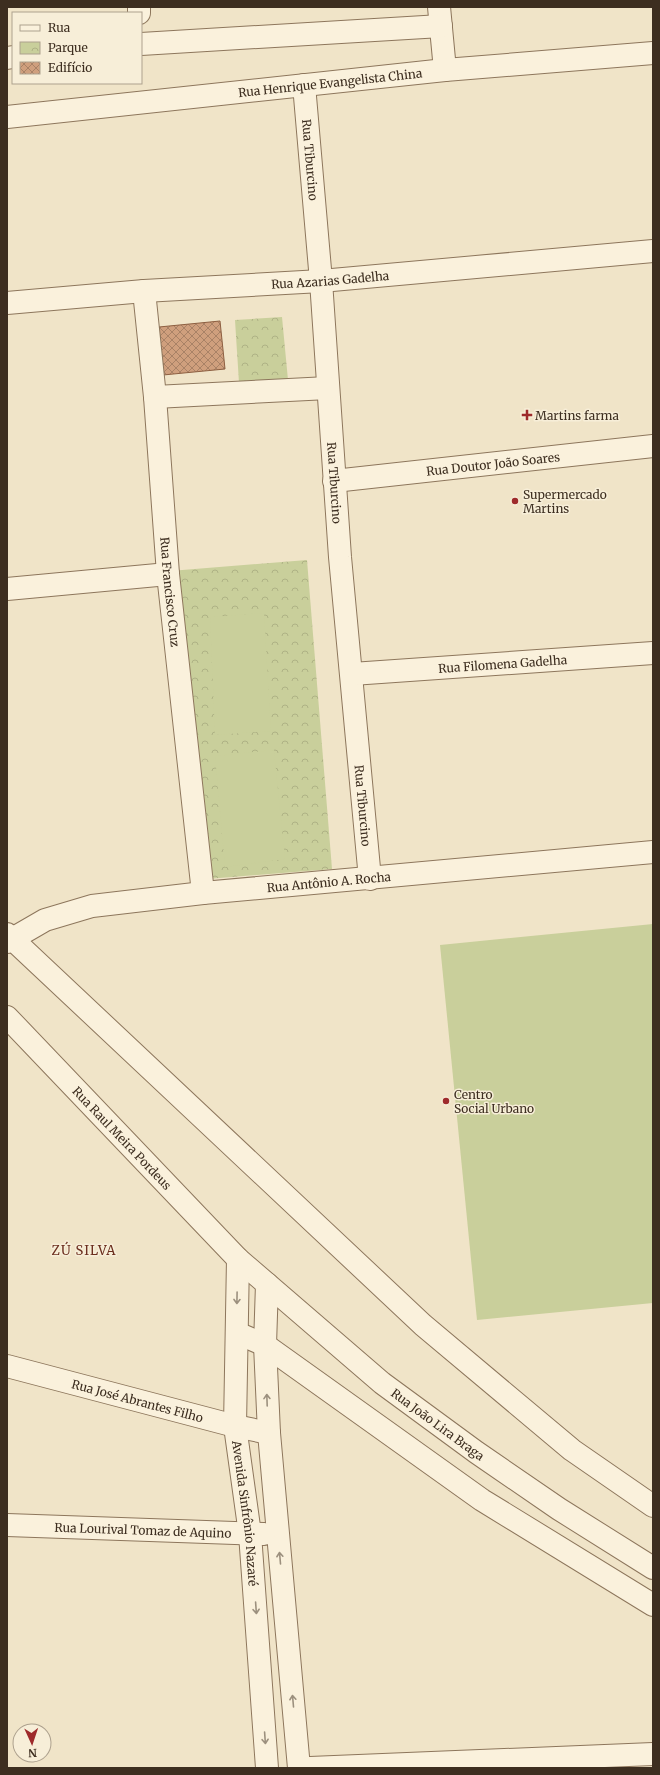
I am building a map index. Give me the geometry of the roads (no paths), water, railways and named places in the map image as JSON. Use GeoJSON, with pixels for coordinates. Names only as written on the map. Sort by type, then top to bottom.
{"type":"FeatureCollection","features":[{"type":"Feature","properties":{"kind":"street"},"geometry":{"type":"LineString","coordinates":[[142,39],[440,16],[445,70]]}},
{"type":"Feature","properties":{"kind":"street","name":"Rua Henrique Evangelista China"},"geometry":{"type":"LineString","coordinates":[[7,117],[445,70],[653,53]]}},
{"type":"Feature","properties":{"kind":"street","name":"Rua Tiburcino"},"geometry":{"type":"LineString","coordinates":[[304,85],[321,281],[334,481],[370,879]]}},
{"type":"Feature","properties":{"kind":"street","name":"Rua Azarias Gadelha"},"geometry":{"type":"LineString","coordinates":[[7,302],[144,291],[321,281],[653,251]]}},
{"type":"Feature","properties":{"kind":"street","name":"Rua Francisco Cruz"},"geometry":{"type":"LineString","coordinates":[[144,291],[155,398],[168,574],[203,893]]}},
{"type":"Feature","properties":{"kind":"street"},"geometry":{"type":"LineString","coordinates":[[155,398],[328,388]]}},
{"type":"Feature","properties":{"kind":"street","name":"Rua Doutor João Soares"},"geometry":{"type":"LineString","coordinates":[[334,481],[653,446]]}},
{"type":"Feature","properties":{"kind":"street"},"geometry":{"type":"LineString","coordinates":[[7,589],[168,574]]}},
{"type":"Feature","properties":{"kind":"street","name":"Rua Filomena Gadelha"},"geometry":{"type":"LineString","coordinates":[[352,674],[653,653]]}},
{"type":"Feature","properties":{"kind":"street","name":"Rua Antônio A. Rocha"},"geometry":{"type":"LineString","coordinates":[[8,938],[45,920],[92,906],[203,893],[370,879],[653,852]]}},
{"type":"Feature","properties":{"kind":"street"},"geometry":{"type":"LineString","coordinates":[[8,938],[423,1325],[572,1450],[653,1506]]}},
{"type":"Feature","properties":{"kind":"street","name":"Rua Raul Meira Pordeus"},"geometry":{"type":"LineString","coordinates":[[7,1017],[238,1259]]}},
{"type":"Feature","properties":{"kind":"street","name":"Rua João Lira Braga"},"geometry":{"type":"LineString","coordinates":[[238,1259],[382,1383],[476,1452],[559,1509],[653,1568]]}},
{"type":"Feature","properties":{"kind":"street","name":"Avenida Sinfrônio Nazaré"},"geometry":{"type":"LineString","coordinates":[[238,1259],[235,1426],[250,1534],[267,1768]]}},
{"type":"Feature","properties":{"kind":"street"},"geometry":{"type":"LineString","coordinates":[[267,1284],[265,1345],[268,1433],[299,1768]]}},
{"type":"Feature","properties":{"kind":"street"},"geometry":{"type":"LineString","coordinates":[[237,1333],[265,1345],[482,1500],[653,1605]]}},
{"type":"Feature","properties":{"kind":"street","name":"Rua José Abrantes Filho"},"geometry":{"type":"LineString","coordinates":[[7,1366],[235,1426],[268,1433]]}},
{"type":"Feature","properties":{"kind":"street","name":"Rua Lourival Tomaz de Aquino"},"geometry":{"type":"LineString","coordinates":[[7,1525],[278,1534]]}},
{"type":"Feature","properties":{"kind":"street"},"geometry":{"type":"LineString","coordinates":[[310,1768],[473,1765],[653,1754]]}},
{"type":"Feature","properties":{"kind":"place","name":"Martins farma"},"geometry":{"type":"Point","coordinates":[527,415]}},
{"type":"Feature","properties":{"kind":"place","name":"Supermercado Martins"},"geometry":{"type":"Point","coordinates":[515,501]}},
{"type":"Feature","properties":{"kind":"place","name":"Centro Social Urbano"},"geometry":{"type":"Point","coordinates":[446,1101]}},
{"type":"Feature","properties":{"kind":"district","name":"ZÚ SILVA"},"geometry":{"type":"Point","coordinates":[84,1250]}}]}
